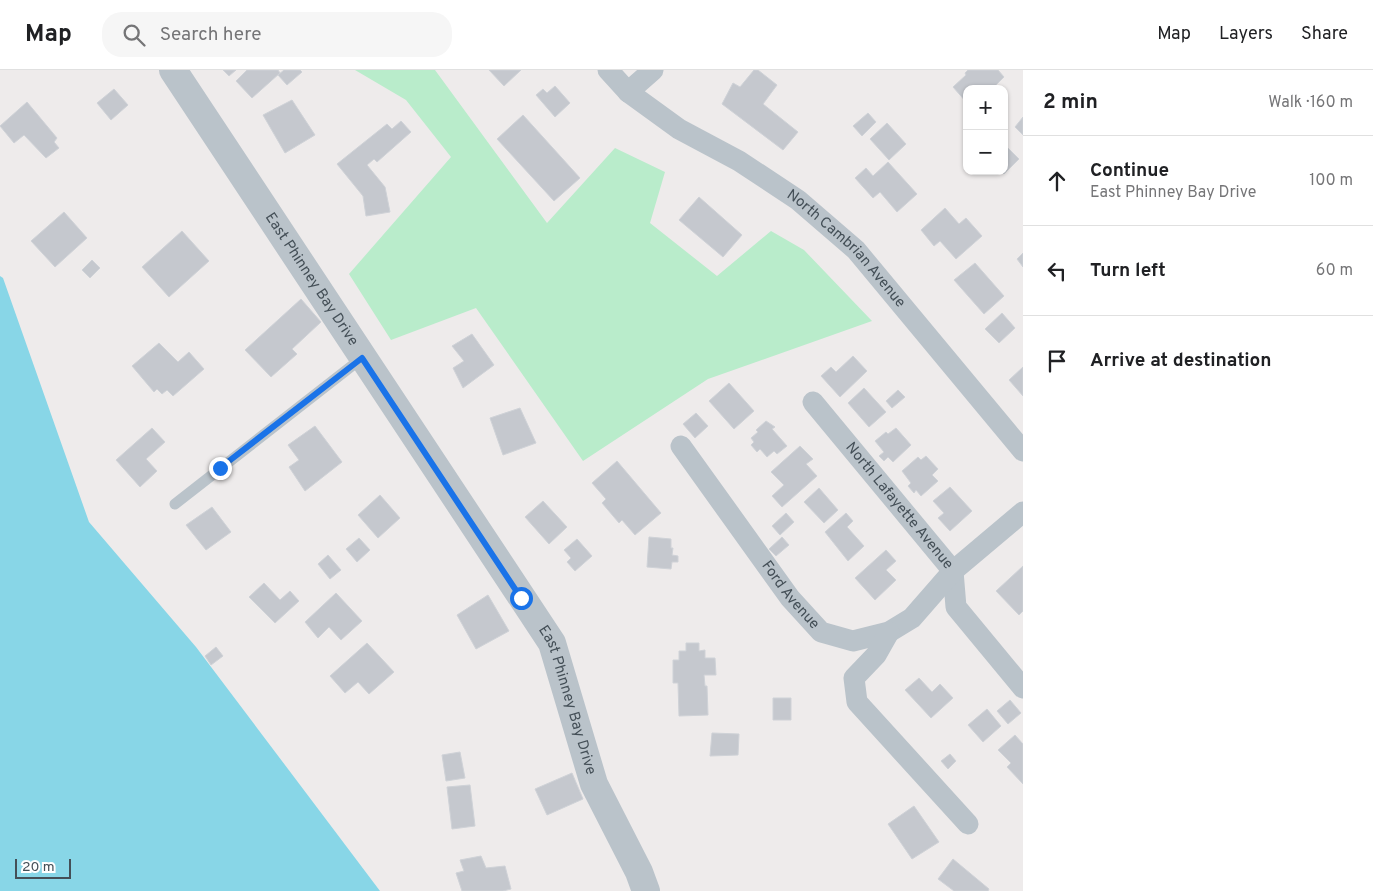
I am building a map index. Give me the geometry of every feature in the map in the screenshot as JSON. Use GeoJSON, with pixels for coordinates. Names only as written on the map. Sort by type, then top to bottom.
{"type":"FeatureCollection","features":[{"type":"Feature","properties":{"kind":"street","name":"East Phinney Bay Drive"},"geometry":{"type":"LineString","coordinates":[[173,70],[552,643],[594,784],[639,872],[646,891]]}},
{"type":"Feature","properties":{"kind":"street"},"geometry":{"type":"LineString","coordinates":[[608,70],[628,92],[653,70]]}},
{"type":"Feature","properties":{"kind":"street","name":"North Cambrian Avenue"},"geometry":{"type":"LineString","coordinates":[[628,92],[679,129],[739,161],[798,200],[856,250],[1023,451]]}},
{"type":"Feature","properties":{"kind":"street","name":"North Lafayette Avenue"},"geometry":{"type":"LineString","coordinates":[[813,402],[953,571],[956,607],[1023,688]]}},
{"type":"Feature","properties":{"kind":"street","name":"Ford Avenue"},"geometry":{"type":"LineString","coordinates":[[681,446],[790,598],[821,632],[853,641],[889,632]]}},
{"type":"Feature","properties":{"kind":"street"},"geometry":{"type":"LineString","coordinates":[[968,824],[857,702],[854,678],[876,656],[889,632],[912,618],[953,571],[1023,512]]}},
{"type":"Feature","properties":{"kind":"lane"},"geometry":{"type":"LineString","coordinates":[[175,504],[362,358]]}},
{"type":"Feature","properties":{"kind":"green space"},"geometry":{"type":"Polygon","coordinates":[[[355,70],[435,70],[547,223],[615,148],[665,172],[650,223],[717,276],[771,231],[804,250],[872,321],[708,379],[583,461],[476,308],[391,340],[349,274],[451,157],[406,100],[355,70]]]}},
{"type":"Feature","properties":{"kind":"water"},"geometry":{"type":"Polygon","coordinates":[[[0,276],[3,278],[89,522],[196,647],[380,891],[0,891],[0,276]]]}},
{"type":"Feature","properties":{"kind":"building"},"geometry":{"type":"Polygon","coordinates":[[[223,70],[236,70],[229,76],[223,70]]]}},
{"type":"Feature","properties":{"kind":"building"},"geometry":{"type":"Polygon","coordinates":[[[247,70],[278,70],[280,73],[252,98],[236,81],[247,70]]]}},
{"type":"Feature","properties":{"kind":"building"},"geometry":{"type":"Polygon","coordinates":[[[284,70],[300,70],[302,72],[287,85],[278,75],[284,70]]]}},
{"type":"Feature","properties":{"kind":"building"},"geometry":{"type":"Polygon","coordinates":[[[489,70],[521,70],[504,86],[489,70]]]}},
{"type":"Feature","properties":{"kind":"building"},"geometry":{"type":"Polygon","coordinates":[[[754,70],[758,70],[777,85],[763,104],[798,132],[783,150],[722,104],[733,83],[740,87],[754,70]]]}},
{"type":"Feature","properties":{"kind":"building"},"geometry":{"type":"Polygon","coordinates":[[[968,70],[998,70],[1004,77],[996,85],[963,85],[963,98],[953,87],[966,75],[965,73],[968,70]]]}},
{"type":"Feature","properties":{"kind":"building"},"geometry":{"type":"Polygon","coordinates":[[[555,86],[570,103],[555,117],[536,95],[543,89],[547,93],[555,86]]]}},
{"type":"Feature","properties":{"kind":"building"},"geometry":{"type":"Polygon","coordinates":[[[114,89],[128,105],[111,120],[97,103],[114,89]]]}},
{"type":"Feature","properties":{"kind":"building"},"geometry":{"type":"Polygon","coordinates":[[[292,100],[315,135],[285,153],[263,115],[292,100]]]}},
{"type":"Feature","properties":{"kind":"building"},"geometry":{"type":"Polygon","coordinates":[[[27,102],[57,138],[54,142],[59,148],[46,158],[24,135],[14,143],[0,126],[27,102]]]}},
{"type":"Feature","properties":{"kind":"building"},"geometry":{"type":"Polygon","coordinates":[[[868,113],[876,122],[862,136],[853,126],[868,113]]]}},
{"type":"Feature","properties":{"kind":"building"},"geometry":{"type":"Polygon","coordinates":[[[523,115],[580,178],[554,201],[497,139],[523,115]]]}},
{"type":"Feature","properties":{"kind":"building"},"geometry":{"type":"Polygon","coordinates":[[[1023,117],[1023,135],[1015,127],[1023,117]]]}},
{"type":"Feature","properties":{"kind":"building"},"geometry":{"type":"Polygon","coordinates":[[[401,121],[411,132],[377,162],[374,159],[367,165],[385,187],[390,212],[366,216],[363,196],[337,164],[387,124],[392,129],[401,121]]]}},
{"type":"Feature","properties":{"kind":"building"},"geometry":{"type":"Polygon","coordinates":[[[887,123],[906,144],[889,160],[870,139],[887,123]]]}},
{"type":"Feature","properties":{"kind":"building"},"geometry":{"type":"Polygon","coordinates":[[[1008,148],[1019,159],[1008,170],[1008,148]]]}},
{"type":"Feature","properties":{"kind":"building"},"geometry":{"type":"Polygon","coordinates":[[[888,162],[917,194],[897,212],[880,192],[873,198],[855,178],[866,168],[873,176],[888,162]]]}},
{"type":"Feature","properties":{"kind":"building"},"geometry":{"type":"Polygon","coordinates":[[[699,197],[742,235],[723,257],[679,220],[699,197]]]}},
{"type":"Feature","properties":{"kind":"building"},"geometry":{"type":"Polygon","coordinates":[[[945,208],[959,224],[966,218],[982,236],[956,259],[940,241],[934,246],[921,230],[945,208]]]}},
{"type":"Feature","properties":{"kind":"building"},"geometry":{"type":"Polygon","coordinates":[[[64,212],[87,238],[55,267],[31,241],[64,212]]]}},
{"type":"Feature","properties":{"kind":"building"},"geometry":{"type":"Polygon","coordinates":[[[182,231],[209,261],[169,297],[142,267],[182,231]]]}},
{"type":"Feature","properties":{"kind":"building"},"geometry":{"type":"Polygon","coordinates":[[[1023,253],[1023,267],[1017,259],[1023,253]]]}},
{"type":"Feature","properties":{"kind":"building"},"geometry":{"type":"Polygon","coordinates":[[[92,260],[100,268],[90,278],[82,270],[92,260]]]}},
{"type":"Feature","properties":{"kind":"building"},"geometry":{"type":"Polygon","coordinates":[[[975,263],[1004,296],[984,314],[954,280],[975,263]]]}},
{"type":"Feature","properties":{"kind":"building"},"geometry":{"type":"Polygon","coordinates":[[[301,299],[321,322],[292,349],[297,354],[271,377],[245,350],[301,299]]]}},
{"type":"Feature","properties":{"kind":"building"},"geometry":{"type":"Polygon","coordinates":[[[1002,313],[1015,328],[999,343],[985,329],[1002,313]]]}},
{"type":"Feature","properties":{"kind":"building"},"geometry":{"type":"Polygon","coordinates":[[[472,334],[494,365],[463,388],[453,368],[464,361],[452,346],[472,334]]]}},
{"type":"Feature","properties":{"kind":"building"},"geometry":{"type":"Polygon","coordinates":[[[159,343],[178,362],[189,352],[204,369],[173,396],[167,390],[162,394],[157,389],[154,392],[132,366],[159,343]]]}},
{"type":"Feature","properties":{"kind":"building"},"geometry":{"type":"Polygon","coordinates":[[[853,356],[867,371],[840,397],[821,376],[831,367],[836,372],[853,356]]]}},
{"type":"Feature","properties":{"kind":"building"},"geometry":{"type":"Polygon","coordinates":[[[1023,367],[1023,396],[1009,380],[1023,367]]]}},
{"type":"Feature","properties":{"kind":"building"},"geometry":{"type":"Polygon","coordinates":[[[729,383],[754,411],[734,429],[709,401],[729,383]]]}},
{"type":"Feature","properties":{"kind":"building"},"geometry":{"type":"Polygon","coordinates":[[[864,388],[886,412],[869,427],[848,403],[864,388]]]}},
{"type":"Feature","properties":{"kind":"building"},"geometry":{"type":"Polygon","coordinates":[[[898,390],[905,397],[892,408],[886,401],[898,390]]]}},
{"type":"Feature","properties":{"kind":"building"},"geometry":{"type":"Polygon","coordinates":[[[520,408],[536,443],[503,455],[490,418],[520,408]]]}},
{"type":"Feature","properties":{"kind":"building"},"geometry":{"type":"Polygon","coordinates":[[[696,413],[708,426],[695,438],[683,424],[696,413]]]}},
{"type":"Feature","properties":{"kind":"building"},"geometry":{"type":"Polygon","coordinates":[[[766,421],[775,427],[772,429],[787,446],[777,454],[774,451],[767,457],[760,449],[757,452],[751,445],[754,442],[751,438],[758,432],[756,430],[766,421]]]}},
{"type":"Feature","properties":{"kind":"building"},"geometry":{"type":"Polygon","coordinates":[[[315,426],[342,462],[305,491],[289,467],[299,460],[288,445],[315,426]]]}},
{"type":"Feature","properties":{"kind":"building"},"geometry":{"type":"Polygon","coordinates":[[[152,428],[165,442],[146,459],[157,471],[140,487],[116,460],[152,428]]]}},
{"type":"Feature","properties":{"kind":"building"},"geometry":{"type":"Polygon","coordinates":[[[896,428],[911,445],[893,462],[888,457],[884,461],[879,456],[884,452],[875,441],[886,432],[888,434],[896,428]]]}},
{"type":"Feature","properties":{"kind":"building"},"geometry":{"type":"Polygon","coordinates":[[[800,446],[813,459],[806,464],[817,476],[782,507],[772,496],[784,485],[771,472],[800,446]]]}},
{"type":"Feature","properties":{"kind":"building"},"geometry":{"type":"Polygon","coordinates":[[[926,456],[938,469],[932,475],[938,481],[921,496],[916,490],[914,493],[908,486],[911,483],[902,471],[918,457],[921,460],[926,456]]]}},
{"type":"Feature","properties":{"kind":"building"},"geometry":{"type":"Polygon","coordinates":[[[617,461],[661,513],[635,535],[622,520],[619,523],[602,503],[606,499],[592,483],[617,461]]]}},
{"type":"Feature","properties":{"kind":"building"},"geometry":{"type":"Polygon","coordinates":[[[950,487],[972,511],[950,531],[938,518],[944,513],[933,501],[950,487]]]}},
{"type":"Feature","properties":{"kind":"building"},"geometry":{"type":"Polygon","coordinates":[[[819,488],[838,510],[824,523],[804,502],[819,488]]]}},
{"type":"Feature","properties":{"kind":"building"},"geometry":{"type":"Polygon","coordinates":[[[380,495],[400,518],[378,538],[358,515],[380,495]]]}},
{"type":"Feature","properties":{"kind":"building"},"geometry":{"type":"Polygon","coordinates":[[[543,501],[567,527],[549,544],[525,517],[543,501]]]}},
{"type":"Feature","properties":{"kind":"building"},"geometry":{"type":"Polygon","coordinates":[[[212,507],[231,532],[206,550],[186,525],[212,507]]]}},
{"type":"Feature","properties":{"kind":"building"},"geometry":{"type":"Polygon","coordinates":[[[786,513],[794,522],[780,535],[772,526],[786,513]]]}},
{"type":"Feature","properties":{"kind":"building"},"geometry":{"type":"Polygon","coordinates":[[[846,513],[853,521],[847,527],[864,546],[848,561],[825,532],[846,513]]]}},
{"type":"Feature","properties":{"kind":"building"},"geometry":{"type":"Polygon","coordinates":[[[649,537],[671,539],[672,555],[678,556],[678,562],[672,562],[671,569],[647,567],[649,537]]]}},
{"type":"Feature","properties":{"kind":"building"},"geometry":{"type":"Polygon","coordinates":[[[782,537],[789,545],[776,556],[769,549],[782,537]]]}},
{"type":"Feature","properties":{"kind":"building"},"geometry":{"type":"Polygon","coordinates":[[[359,538],[370,550],[357,562],[346,549],[359,538]]]}},
{"type":"Feature","properties":{"kind":"building"},"geometry":{"type":"Polygon","coordinates":[[[577,539],[592,556],[575,571],[567,562],[571,558],[564,550],[577,539]]]}},
{"type":"Feature","properties":{"kind":"building"},"geometry":{"type":"Polygon","coordinates":[[[886,550],[896,561],[886,570],[896,580],[875,600],[855,578],[886,550]]]}},
{"type":"Feature","properties":{"kind":"building"},"geometry":{"type":"Polygon","coordinates":[[[328,555],[341,570],[330,579],[318,564],[328,555]]]}},
{"type":"Feature","properties":{"kind":"building"},"geometry":{"type":"Polygon","coordinates":[[[1023,566],[1023,611],[1019,615],[996,591],[1023,566]]]}},
{"type":"Feature","properties":{"kind":"building"},"geometry":{"type":"Polygon","coordinates":[[[264,583],[280,600],[290,591],[299,601],[275,623],[249,597],[264,583]]]}},
{"type":"Feature","properties":{"kind":"building"},"geometry":{"type":"Polygon","coordinates":[[[336,593],[362,621],[341,640],[329,627],[318,638],[305,622],[336,593]]]}},
{"type":"Feature","properties":{"kind":"building"},"geometry":{"type":"Polygon","coordinates":[[[488,595],[509,631],[476,649],[457,615],[488,595]]]}},
{"type":"Feature","properties":{"kind":"building"},"geometry":{"type":"Polygon","coordinates":[[[367,643],[394,672],[369,694],[358,682],[345,693],[330,676],[367,643]]]}},
{"type":"Feature","properties":{"kind":"building"},"geometry":{"type":"Polygon","coordinates":[[[686,643],[699,643],[699,651],[705,650],[705,658],[715,658],[716,675],[704,675],[705,686],[707,686],[708,715],[679,716],[678,683],[673,683],[673,660],[679,660],[679,651],[686,651],[686,643]]]}},
{"type":"Feature","properties":{"kind":"building"},"geometry":{"type":"Polygon","coordinates":[[[216,647],[223,656],[211,665],[205,656],[216,647]]]}},
{"type":"Feature","properties":{"kind":"building"},"geometry":{"type":"Polygon","coordinates":[[[919,678],[932,692],[940,684],[953,698],[931,718],[905,690],[919,678]]]}},
{"type":"Feature","properties":{"kind":"building"},"geometry":{"type":"Polygon","coordinates":[[[773,698],[791,698],[791,720],[773,720],[773,698]]]}},
{"type":"Feature","properties":{"kind":"building"},"geometry":{"type":"Polygon","coordinates":[[[1010,700],[1021,713],[1008,724],[997,711],[1010,700]]]}},
{"type":"Feature","properties":{"kind":"building"},"geometry":{"type":"Polygon","coordinates":[[[987,709],[1001,726],[983,742],[968,725],[987,709]]]}},
{"type":"Feature","properties":{"kind":"building"},"geometry":{"type":"Polygon","coordinates":[[[712,733],[739,734],[738,755],[710,756],[712,733]]]}},
{"type":"Feature","properties":{"kind":"building"},"geometry":{"type":"Polygon","coordinates":[[[1015,735],[1023,744],[1023,784],[1007,767],[1011,763],[998,750],[1015,735]]]}},
{"type":"Feature","properties":{"kind":"building"},"geometry":{"type":"Polygon","coordinates":[[[460,752],[465,778],[446,781],[442,755],[460,752]]]}},
{"type":"Feature","properties":{"kind":"building"},"geometry":{"type":"Polygon","coordinates":[[[950,754],[956,761],[948,769],[941,761],[950,754]]]}},
{"type":"Feature","properties":{"kind":"building"},"geometry":{"type":"Polygon","coordinates":[[[572,773],[583,799],[547,815],[535,789],[572,773]]]}},
{"type":"Feature","properties":{"kind":"building"},"geometry":{"type":"Polygon","coordinates":[[[470,785],[475,826],[452,829],[447,787],[470,785]]]}},
{"type":"Feature","properties":{"kind":"building"},"geometry":{"type":"Polygon","coordinates":[[[914,806],[939,842],[912,859],[888,824],[914,806]]]}},
{"type":"Feature","properties":{"kind":"building"},"geometry":{"type":"Polygon","coordinates":[[[481,856],[486,868],[505,866],[511,889],[503,891],[462,891],[456,873],[464,871],[460,860],[481,856]]]}},
{"type":"Feature","properties":{"kind":"building"},"geometry":{"type":"Polygon","coordinates":[[[953,859],[989,889],[988,891],[954,891],[938,879],[953,859]]]}},
{"type":"Feature","properties":{"kind":"route"},"geometry":{"type":"LineString","coordinates":[[220,468],[362,358],[521,598]]}}]}
